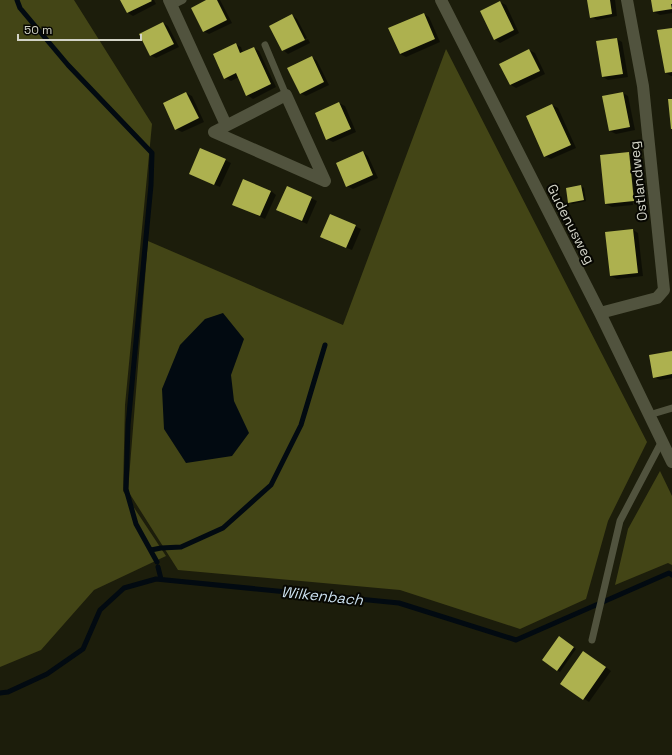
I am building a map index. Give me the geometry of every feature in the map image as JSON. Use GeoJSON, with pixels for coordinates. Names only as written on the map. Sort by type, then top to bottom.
{"type":"FeatureCollection","features":[{"type":"Feature","properties":{"kind":"street","name":"Gudenusweg"},"geometry":{"type":"LineString","coordinates":[[441,0],[600,313],[649,414],[667,439],[672,462]]}},
{"type":"Feature","properties":{"kind":"street","name":"Ostlandweg"},"geometry":{"type":"LineString","coordinates":[[600,313],[657,298],[664,290],[643,86],[627,0]]}},
{"type":"Feature","properties":{"kind":"street"},"geometry":{"type":"LineString","coordinates":[[170,3],[226,125]]}},
{"type":"Feature","properties":{"kind":"street"},"geometry":{"type":"LineString","coordinates":[[286,95],[325,181],[214,132],[226,125],[286,95]]}},
{"type":"Feature","properties":{"kind":"lane"},"geometry":{"type":"LineString","coordinates":[[170,3],[183,0]]}},
{"type":"Feature","properties":{"kind":"lane"},"geometry":{"type":"LineString","coordinates":[[265,45],[286,95]]}},
{"type":"Feature","properties":{"kind":"lane"},"geometry":{"type":"LineString","coordinates":[[649,414],[672,408]]}},
{"type":"Feature","properties":{"kind":"lane"},"geometry":{"type":"LineString","coordinates":[[592,640],[620,521],[667,439]]}},
{"type":"Feature","properties":{"kind":"shaded area"},"geometry":{"type":"Polygon","coordinates":[[[0,0],[74,0],[152,124],[125,405],[123,491],[166,556],[94,590],[41,650],[0,667],[0,0]]]}},
{"type":"Feature","properties":{"kind":"shaded area"},"geometry":{"type":"Polygon","coordinates":[[[446,49],[647,442],[608,521],[586,599],[520,629],[400,590],[178,570],[128,491],[148,241],[343,325],[446,49]]]}},
{"type":"Feature","properties":{"kind":"shaded area"},"geometry":{"type":"Polygon","coordinates":[[[223,313],[244,339],[231,375],[234,401],[249,433],[232,456],[186,463],[164,429],[162,389],[180,345],[205,319],[223,313]]]}},
{"type":"Feature","properties":{"kind":"shaded area"},"geometry":{"type":"Polygon","coordinates":[[[660,471],[672,496],[672,565],[668,563],[615,585],[628,529],[660,471]]]}},
{"type":"Feature","properties":{"kind":"building"},"geometry":{"type":"Polygon","coordinates":[[[120,0],[151,0],[152,1],[127,13],[120,0]]]}},
{"type":"Feature","properties":{"kind":"building"},"geometry":{"type":"Polygon","coordinates":[[[206,0],[217,0],[227,20],[203,32],[191,8],[206,0]]]}},
{"type":"Feature","properties":{"kind":"building"},"geometry":{"type":"Polygon","coordinates":[[[587,0],[610,0],[612,14],[590,18],[587,0]]]}},
{"type":"Feature","properties":{"kind":"building"},"geometry":{"type":"Polygon","coordinates":[[[651,0],[672,0],[672,9],[653,12],[651,0]]]}},
{"type":"Feature","properties":{"kind":"building"},"geometry":{"type":"Polygon","coordinates":[[[500,1],[514,30],[494,40],[480,11],[500,1]]]}},
{"type":"Feature","properties":{"kind":"building"},"geometry":{"type":"Polygon","coordinates":[[[424,13],[435,39],[400,54],[388,28],[424,13]]]}},
{"type":"Feature","properties":{"kind":"building"},"geometry":{"type":"Polygon","coordinates":[[[292,14],[305,40],[282,51],[269,26],[292,14]]]}},
{"type":"Feature","properties":{"kind":"building"},"geometry":{"type":"Polygon","coordinates":[[[163,22],[174,44],[150,56],[139,34],[163,22]]]}},
{"type":"Feature","properties":{"kind":"building"},"geometry":{"type":"Polygon","coordinates":[[[672,28],[672,72],[665,73],[657,30],[672,28]]]}},
{"type":"Feature","properties":{"kind":"building"},"geometry":{"type":"Polygon","coordinates":[[[617,38],[623,74],[602,77],[596,41],[617,38]]]}},
{"type":"Feature","properties":{"kind":"building"},"geometry":{"type":"Polygon","coordinates":[[[236,43],[240,53],[254,47],[271,84],[246,96],[236,73],[224,79],[213,54],[236,43]]]}},
{"type":"Feature","properties":{"kind":"building"},"geometry":{"type":"Polygon","coordinates":[[[529,49],[540,71],[510,85],[499,64],[529,49]]]}},
{"type":"Feature","properties":{"kind":"building"},"geometry":{"type":"Polygon","coordinates":[[[312,56],[324,82],[300,94],[287,68],[312,56]]]}},
{"type":"Feature","properties":{"kind":"building"},"geometry":{"type":"Polygon","coordinates":[[[186,92],[199,118],[175,130],[163,103],[186,92]]]}},
{"type":"Feature","properties":{"kind":"building"},"geometry":{"type":"Polygon","coordinates":[[[623,92],[630,127],[609,131],[602,96],[623,92]]]}},
{"type":"Feature","properties":{"kind":"building"},"geometry":{"type":"Polygon","coordinates":[[[668,99],[672,99],[672,129],[671,129],[668,99]]]}},
{"type":"Feature","properties":{"kind":"building"},"geometry":{"type":"Polygon","coordinates":[[[339,102],[351,129],[326,140],[315,113],[339,102]]]}},
{"type":"Feature","properties":{"kind":"building"},"geometry":{"type":"Polygon","coordinates":[[[552,104],[571,145],[544,157],[526,116],[552,104]]]}},
{"type":"Feature","properties":{"kind":"building"},"geometry":{"type":"Polygon","coordinates":[[[200,148],[226,159],[214,185],[189,174],[200,148]]]}},
{"type":"Feature","properties":{"kind":"building"},"geometry":{"type":"Polygon","coordinates":[[[363,151],[373,175],[346,187],[336,163],[363,151]]]}},
{"type":"Feature","properties":{"kind":"building"},"geometry":{"type":"Polygon","coordinates":[[[629,152],[634,201],[605,204],[600,155],[629,152]]]}},
{"type":"Feature","properties":{"kind":"building"},"geometry":{"type":"Polygon","coordinates":[[[243,179],[271,191],[260,216],[232,205],[243,179]]]}},
{"type":"Feature","properties":{"kind":"building"},"geometry":{"type":"Polygon","coordinates":[[[581,185],[584,200],[568,203],[566,188],[581,185]]]}},
{"type":"Feature","properties":{"kind":"building"},"geometry":{"type":"Polygon","coordinates":[[[287,186],[312,197],[302,221],[276,210],[287,186]]]}},
{"type":"Feature","properties":{"kind":"building"},"geometry":{"type":"Polygon","coordinates":[[[330,214],[356,225],[346,248],[320,237],[330,214]]]}},
{"type":"Feature","properties":{"kind":"building"},"geometry":{"type":"Polygon","coordinates":[[[633,229],[638,273],[610,276],[605,232],[633,229]]]}},
{"type":"Feature","properties":{"kind":"building"},"geometry":{"type":"Polygon","coordinates":[[[672,351],[672,374],[653,378],[649,355],[672,351]]]}},
{"type":"Feature","properties":{"kind":"building"},"geometry":{"type":"Polygon","coordinates":[[[559,636],[574,647],[557,671],[542,660],[559,636]]]}},
{"type":"Feature","properties":{"kind":"building"},"geometry":{"type":"Polygon","coordinates":[[[583,651],[606,667],[583,700],[560,684],[583,651]]]}},
{"type":"Feature","properties":{"kind":"waterway"},"geometry":{"type":"LineString","coordinates":[[17,0],[20,8],[68,65],[152,153],[151,185],[128,425],[126,489],[136,524],[157,562]]}},
{"type":"Feature","properties":{"kind":"waterway"},"geometry":{"type":"LineString","coordinates":[[151,550],[181,547],[223,528],[271,485],[301,425],[325,345]]}},
{"type":"Feature","properties":{"kind":"waterway"},"geometry":{"type":"LineString","coordinates":[[158,567],[161,579]]}},
{"type":"Feature","properties":{"kind":"waterway","name":"Wilkenbach"},"geometry":{"type":"LineString","coordinates":[[0,693],[8,692],[47,674],[83,649],[100,610],[124,588],[156,579],[399,603],[516,640],[669,573],[672,575]]}}]}
